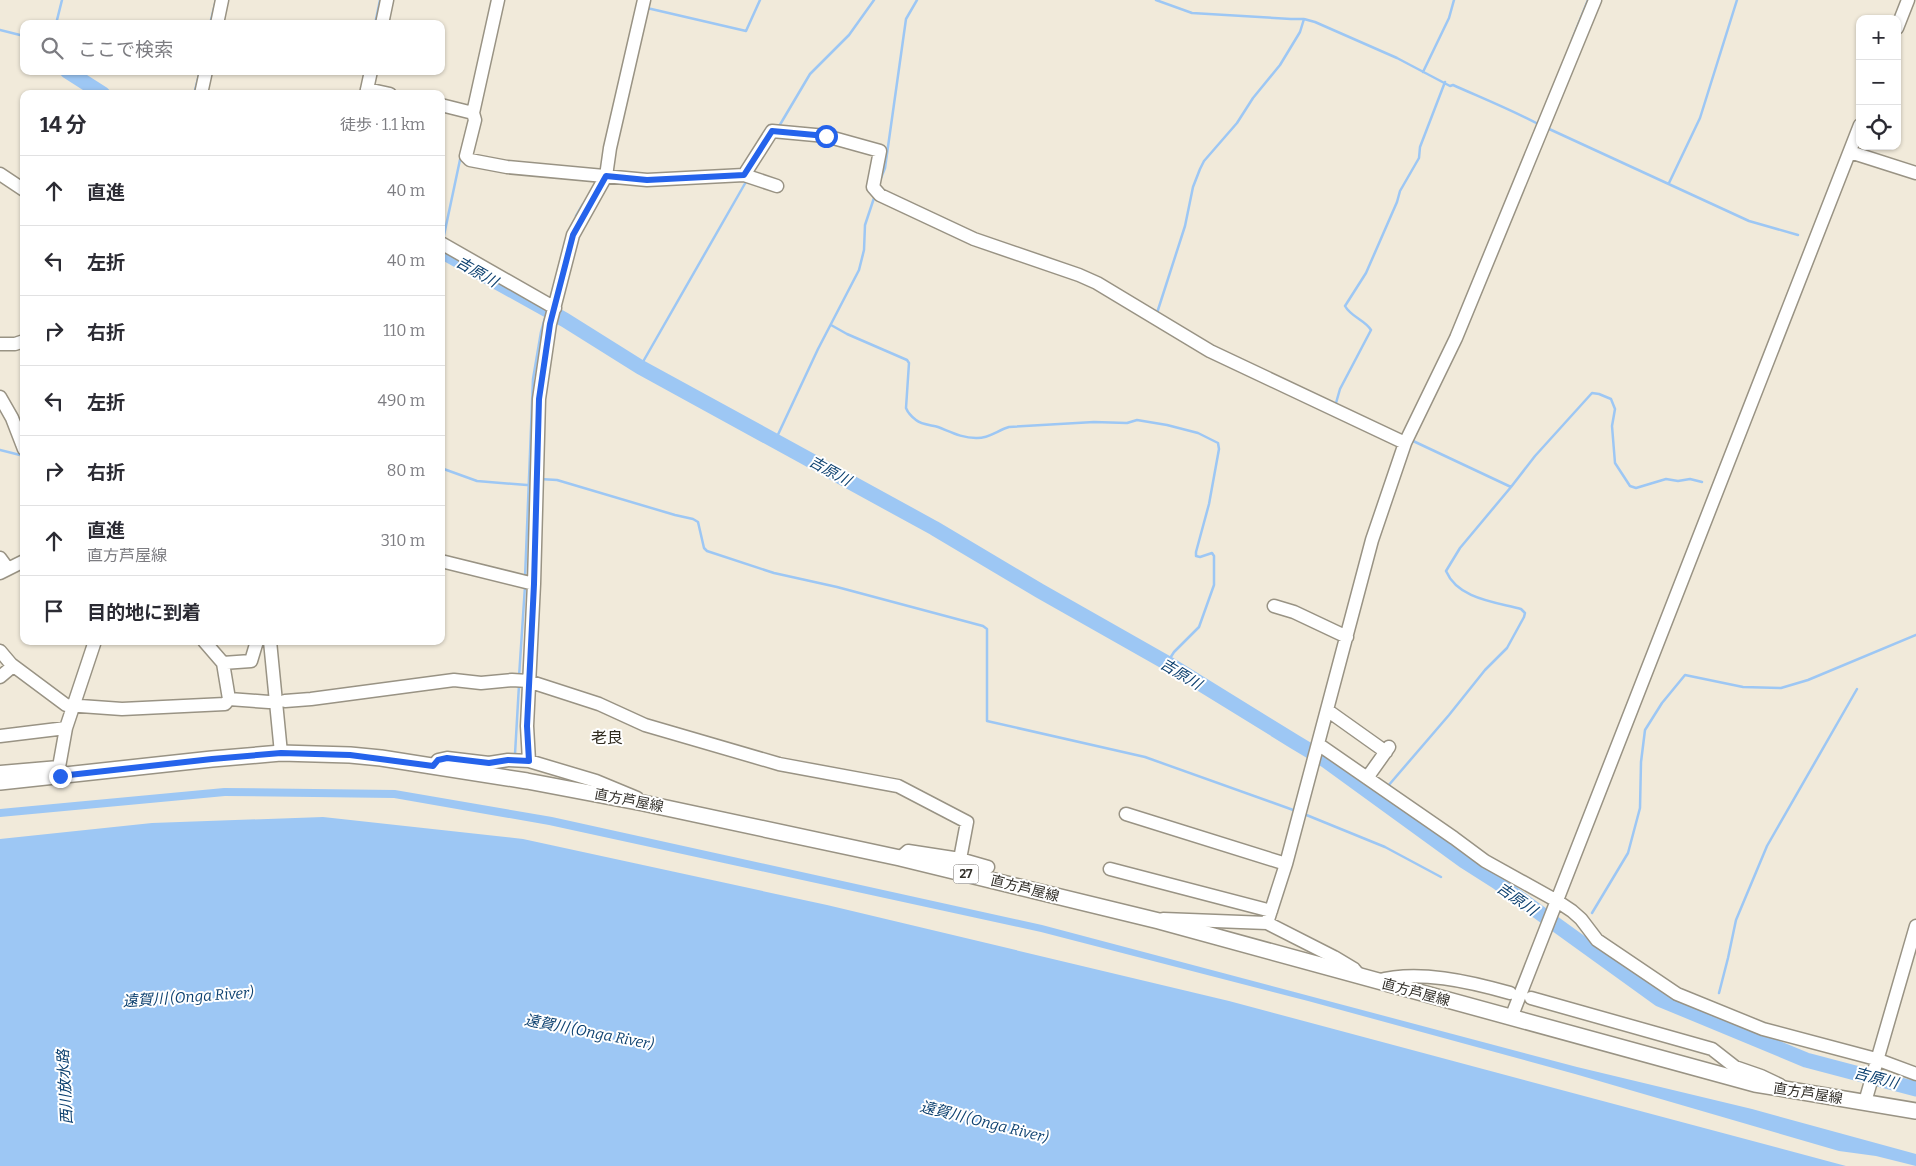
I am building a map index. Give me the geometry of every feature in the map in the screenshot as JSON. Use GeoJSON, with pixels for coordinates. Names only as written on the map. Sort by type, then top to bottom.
{"type":"FeatureCollection","features":[{"type":"Feature","properties":{"kind":"main road","name":"直方芦屋線"},"geometry":{"type":"LineString","coordinates":[[0,782],[60,772],[281,753],[350,755],[433,766],[643,803],[900,858],[1159,922],[1755,1084],[1916,1111]]}},
{"type":"Feature","properties":{"kind":"street"},"geometry":{"type":"LineString","coordinates":[[218,20],[222,0]]}},
{"type":"Feature","properties":{"kind":"street"},"geometry":{"type":"LineString","coordinates":[[383,20],[387,0]]}},
{"type":"Feature","properties":{"kind":"street"},"geometry":{"type":"LineString","coordinates":[[498,0],[473,113],[475,120],[466,156],[470,160],[507,167],[647,180],[744,175],[777,186]]}},
{"type":"Feature","properties":{"kind":"street"},"geometry":{"type":"LineString","coordinates":[[529,761],[527,726],[528,681],[534,584],[539,399],[550,324],[573,235],[606,176],[610,148],[644,0]]}},
{"type":"Feature","properties":{"kind":"street"},"geometry":{"type":"LineString","coordinates":[[1269,917],[1286,864],[1372,540],[1405,443],[1456,338],[1594,0]]}},
{"type":"Feature","properties":{"kind":"street"},"geometry":{"type":"LineString","coordinates":[[1901,18],[1908,0]]}},
{"type":"Feature","properties":{"kind":"street"},"geometry":{"type":"LineString","coordinates":[[202,90],[205,75]]}},
{"type":"Feature","properties":{"kind":"street"},"geometry":{"type":"LineString","coordinates":[[367,90],[370,75]]}},
{"type":"Feature","properties":{"kind":"street"},"geometry":{"type":"LineString","coordinates":[[445,106],[473,113]]}},
{"type":"Feature","properties":{"kind":"street"},"geometry":{"type":"LineString","coordinates":[[744,175],[772,131],[826,136],[880,151],[873,187],[880,195],[974,239],[1079,274],[1210,351],[1405,443]]}},
{"type":"Feature","properties":{"kind":"street"},"geometry":{"type":"LineString","coordinates":[[1511,1018],[1856,136]]}},
{"type":"Feature","properties":{"kind":"street"},"geometry":{"type":"LineString","coordinates":[[1850,152],[1916,173]]}},
{"type":"Feature","properties":{"kind":"street"},"geometry":{"type":"LineString","coordinates":[[0,174],[20,187]]}},
{"type":"Feature","properties":{"kind":"street"},"geometry":{"type":"LineString","coordinates":[[445,245],[555,308]]}},
{"type":"Feature","properties":{"kind":"street"},"geometry":{"type":"LineString","coordinates":[[0,344],[20,342]]}},
{"type":"Feature","properties":{"kind":"street"},"geometry":{"type":"LineString","coordinates":[[0,397],[12,418],[20,439]]}},
{"type":"Feature","properties":{"kind":"street"},"geometry":{"type":"LineString","coordinates":[[0,558],[4,571],[20,563]]}},
{"type":"Feature","properties":{"kind":"street"},"geometry":{"type":"LineString","coordinates":[[445,562],[534,584]]}},
{"type":"Feature","properties":{"kind":"street"},"geometry":{"type":"LineString","coordinates":[[1274,606],[1294,612],[1347,636]]}},
{"type":"Feature","properties":{"kind":"street"},"geometry":{"type":"LineString","coordinates":[[0,772],[60,772],[66,728],[94,645]]}},
{"type":"Feature","properties":{"kind":"street"},"geometry":{"type":"LineString","coordinates":[[0,651],[13,666],[66,705],[122,709],[225,704],[229,699],[223,663],[207,645]]}},
{"type":"Feature","properties":{"kind":"street"},"geometry":{"type":"LineString","coordinates":[[223,663],[251,661],[255,645]]}},
{"type":"Feature","properties":{"kind":"street"},"geometry":{"type":"LineString","coordinates":[[270,645],[281,753]]}},
{"type":"Feature","properties":{"kind":"street"},"geometry":{"type":"LineString","coordinates":[[0,677],[13,666]]}},
{"type":"Feature","properties":{"kind":"street"},"geometry":{"type":"LineString","coordinates":[[285,701],[454,680],[481,684],[512,680],[528,681],[599,704],[626,718],[645,725],[779,764],[898,786],[967,822],[960,859]]}},
{"type":"Feature","properties":{"kind":"street"},"geometry":{"type":"LineString","coordinates":[[229,699],[269,702]]}},
{"type":"Feature","properties":{"kind":"street"},"geometry":{"type":"LineString","coordinates":[[1327,710],[1388,749],[1367,778]]}},
{"type":"Feature","properties":{"kind":"street"},"geometry":{"type":"LineString","coordinates":[[0,736],[66,728]]}},
{"type":"Feature","properties":{"kind":"street"},"geometry":{"type":"LineString","coordinates":[[1318,744],[1454,838],[1484,861],[1581,919],[1597,940],[1677,994],[1763,1029],[1916,1074]]}},
{"type":"Feature","properties":{"kind":"street"},"geometry":{"type":"LineString","coordinates":[[433,766],[438,760],[447,758],[489,763],[508,760],[529,761],[596,781],[634,796],[643,803]]}},
{"type":"Feature","properties":{"kind":"street"},"geometry":{"type":"LineString","coordinates":[[1126,814],[1286,864]]}},
{"type":"Feature","properties":{"kind":"street"},"geometry":{"type":"LineString","coordinates":[[900,858],[908,851],[960,859],[988,867]]}},
{"type":"Feature","properties":{"kind":"street"},"geometry":{"type":"LineString","coordinates":[[1110,869],[1269,917],[1354,969],[1361,977]]}},
{"type":"Feature","properties":{"kind":"street"},"geometry":{"type":"LineString","coordinates":[[1159,922],[1163,919],[1178,918],[1269,917]]}},
{"type":"Feature","properties":{"kind":"street"},"geometry":{"type":"LineString","coordinates":[[1864,1102],[1916,926]]}},
{"type":"Feature","properties":{"kind":"street"},"geometry":{"type":"LineString","coordinates":[[1376,981],[1402,976],[1452,980],[1510,993]]}},
{"type":"Feature","properties":{"kind":"street"},"geometry":{"type":"LineString","coordinates":[[1531,998],[1712,1049],[1735,1067],[1761,1076],[1789,1090]]}},
{"type":"Feature","properties":{"kind":"water"},"geometry":{"type":"Polygon","coordinates":[[[224,788],[395,790],[552,817],[1042,925],[1577,1067],[1752,1109],[1916,1154],[1916,1166],[1876,1156],[1839,1151],[1575,1074],[1308,1001],[1041,932],[549,825],[394,798],[225,796],[0,817],[0,809],[224,788]]]}},
{"type":"Feature","properties":{"kind":"water"},"geometry":{"type":"Polygon","coordinates":[[[323,817],[523,839],[827,905],[1229,1001],[1846,1166],[0,1166],[0,839],[152,823],[323,817]]]}},
{"type":"Feature","properties":{"kind":"waterway"},"geometry":{"type":"LineString","coordinates":[[57,20],[62,0]]}},
{"type":"Feature","properties":{"kind":"waterway"},"geometry":{"type":"LineString","coordinates":[[211,20],[216,0]]}},
{"type":"Feature","properties":{"kind":"waterway"},"geometry":{"type":"LineString","coordinates":[[376,20],[380,0]]}},
{"type":"Feature","properties":{"kind":"waterway"},"geometry":{"type":"LineString","coordinates":[[647,8],[746,31],[760,0]]}},
{"type":"Feature","properties":{"kind":"waterway"},"geometry":{"type":"LineString","coordinates":[[778,128],[810,74],[849,35],[874,0]]}},
{"type":"Feature","properties":{"kind":"waterway"},"geometry":{"type":"LineString","coordinates":[[881,178],[885,168],[906,19],[917,0]]}},
{"type":"Feature","properties":{"kind":"waterway"},"geometry":{"type":"LineString","coordinates":[[1156,0],[1192,13],[1304,19],[1315,22],[1397,58],[1450,86],[1453,85],[1540,125]]}},
{"type":"Feature","properties":{"kind":"waterway"},"geometry":{"type":"LineString","coordinates":[[1423,72],[1449,18],[1454,0]]}},
{"type":"Feature","properties":{"kind":"waterway"},"geometry":{"type":"LineString","coordinates":[[1572,40],[1588,0]]}},
{"type":"Feature","properties":{"kind":"waterway"},"geometry":{"type":"LineString","coordinates":[[1669,183],[1700,118],[1737,0]]}},
{"type":"Feature","properties":{"kind":"waterway"},"geometry":{"type":"LineString","coordinates":[[1157,313],[1185,226],[1193,187],[1200,169],[1204,161],[1237,123],[1253,98],[1280,65],[1300,32],[1304,19]]}},
{"type":"Feature","properties":{"kind":"waterway"},"geometry":{"type":"LineString","coordinates":[[0,30],[20,35]]}},
{"type":"Feature","properties":{"kind":"waterway","name":"吉原川"},"geometry":{"type":"LineString","coordinates":[[73,75],[97,90]]}},
{"type":"Feature","properties":{"kind":"waterway"},"geometry":{"type":"LineString","coordinates":[[195,90],[199,75]]}},
{"type":"Feature","properties":{"kind":"waterway"},"geometry":{"type":"LineString","coordinates":[[1337,405],[1340,389],[1371,330],[1345,306],[1366,273],[1400,191],[1419,158],[1420,147],[1445,82]]}},
{"type":"Feature","properties":{"kind":"waterway"},"geometry":{"type":"LineString","coordinates":[[1547,128],[1749,221],[1798,235]]}},
{"type":"Feature","properties":{"kind":"waterway"},"geometry":{"type":"LineString","coordinates":[[445,231],[461,155]]}},
{"type":"Feature","properties":{"kind":"waterway"},"geometry":{"type":"LineString","coordinates":[[640,367],[747,180]]}},
{"type":"Feature","properties":{"kind":"waterway"},"geometry":{"type":"LineString","coordinates":[[775,441],[818,349],[859,270],[864,250],[865,225],[875,195]]}},
{"type":"Feature","properties":{"kind":"waterway"},"geometry":{"type":"LineString","coordinates":[[576,216],[583,204]]}},
{"type":"Feature","properties":{"kind":"waterway","name":"吉原川"},"geometry":{"type":"LineString","coordinates":[[445,253],[565,320],[640,367],[934,528],[1167,663],[1325,760],[1659,999],[1806,1060],[1916,1089]]}},
{"type":"Feature","properties":{"kind":"waterway"},"geometry":{"type":"LineString","coordinates":[[525,578],[533,379],[541,332],[548,307]]}},
{"type":"Feature","properties":{"kind":"waterway"},"geometry":{"type":"LineString","coordinates":[[831,325],[907,360],[909,363],[906,408],[909,413],[921,423],[961,436],[980,438],[1009,427],[1094,422],[1127,423],[1137,420],[1198,433],[1218,443],[1219,449],[1209,504],[1196,552],[1196,556],[1200,557],[1212,553],[1214,556],[1214,585],[1199,627],[1174,652],[1167,663]]}},
{"type":"Feature","properties":{"kind":"waterway"},"geometry":{"type":"LineString","coordinates":[[1388,786],[1485,670],[1507,648],[1524,617],[1525,613],[1521,609],[1478,598],[1459,588],[1446,571],[1460,548],[1535,456],[1592,393],[1611,399],[1615,409],[1612,426],[1615,463],[1630,486],[1636,488],[1666,479],[1678,481],[1690,479],[1702,482]]}},
{"type":"Feature","properties":{"kind":"waterway"},"geometry":{"type":"LineString","coordinates":[[1411,440],[1511,487]]}},
{"type":"Feature","properties":{"kind":"waterway"},"geometry":{"type":"LineString","coordinates":[[0,450],[20,455]]}},
{"type":"Feature","properties":{"kind":"waterway"},"geometry":{"type":"LineString","coordinates":[[445,469],[477,481],[527,485]]}},
{"type":"Feature","properties":{"kind":"waterway"},"geometry":{"type":"LineString","coordinates":[[540,479],[557,480],[693,519],[698,522],[704,548],[707,551],[774,573],[837,587],[983,626],[987,629],[987,721],[1145,757],[1296,811]]}},
{"type":"Feature","properties":{"kind":"waterway"},"geometry":{"type":"LineString","coordinates":[[519,677],[525,586]]}},
{"type":"Feature","properties":{"kind":"waterway"},"geometry":{"type":"LineString","coordinates":[[1592,913],[1628,853],[1640,808],[1641,762],[1645,730],[1662,703],[1685,675],[1743,687],[1781,688],[1808,680],[1916,635]]}},
{"type":"Feature","properties":{"kind":"waterway"},"geometry":{"type":"LineString","coordinates":[[515,754],[519,685]]}},
{"type":"Feature","properties":{"kind":"waterway"},"geometry":{"type":"LineString","coordinates":[[1719,993],[1736,920],[1767,846],[1857,689]]}},
{"type":"Feature","properties":{"kind":"waterway"},"geometry":{"type":"LineString","coordinates":[[1304,814],[1385,847],[1441,877]]}},
{"type":"Feature","properties":{"kind":"waterway","name":"吉原川"},"geometry":{"type":"LineString","coordinates":[[1576,940],[1579,935]]}},
{"type":"Feature","properties":{"kind":"district","name":"老良"},"geometry":{"type":"Point","coordinates":[607,737]}},
{"type":"Feature","properties":{"kind":"route"},"geometry":{"type":"LineString","coordinates":[[60,776],[281,753],[350,755],[433,766],[438,760],[447,758],[489,763],[508,760],[529,761],[527,726],[528,681],[534,584],[539,399],[550,324],[573,235],[606,176],[647,180],[744,175],[772,131],[826,136]]}},
{"type":"Feature","properties":{"kind":"water label","name":"遠賀川 (Onga River)"},"geometry":{"type":"Point","coordinates":[188,997]}},
{"type":"Feature","properties":{"kind":"water label","name":"遠賀川 (Onga River)"},"geometry":{"type":"Point","coordinates":[589,1032]}},
{"type":"Feature","properties":{"kind":"water label","name":"西川放水路"},"geometry":{"type":"Point","coordinates":[65,1087]}},
{"type":"Feature","properties":{"kind":"water label","name":"遠賀川 (Onga River)"},"geometry":{"type":"Point","coordinates":[984,1122]}}]}
